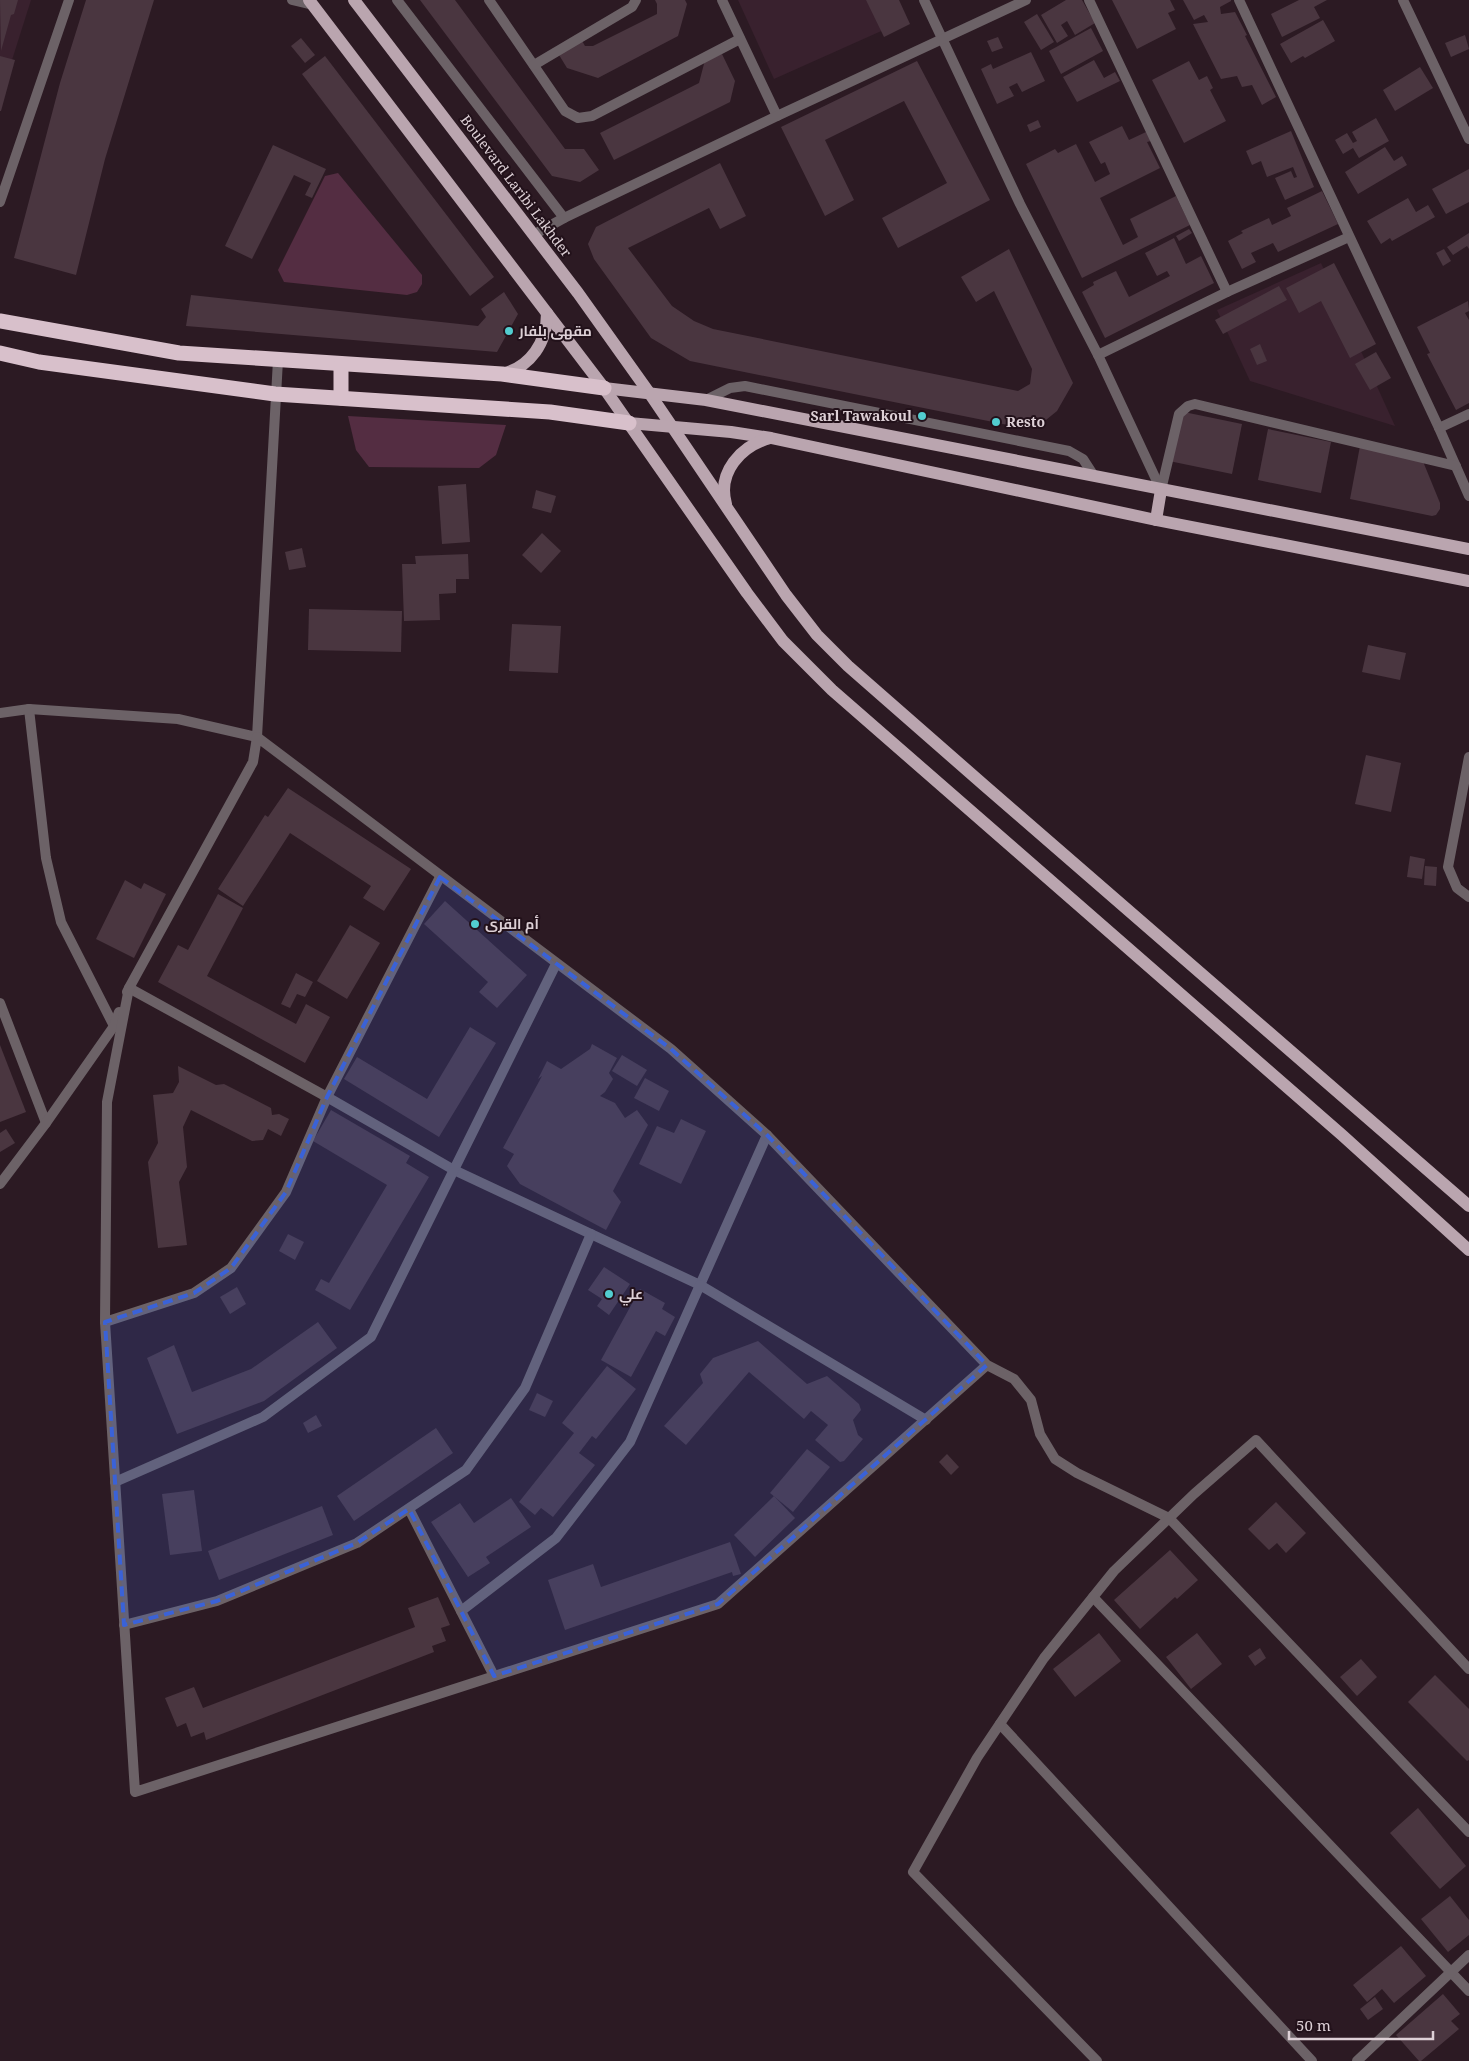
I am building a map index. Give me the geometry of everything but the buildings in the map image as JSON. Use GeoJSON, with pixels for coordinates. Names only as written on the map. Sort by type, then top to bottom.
{"type":"FeatureCollection","features":[{"type":"Feature","properties":{"kind":"highway"},"geometry":{"type":"LineString","coordinates":[[0,320],[179,353],[502,374],[604,388]]}},
{"type":"Feature","properties":{"kind":"highway"},"geometry":{"type":"LineString","coordinates":[[0,352],[39,362],[275,394],[550,412],[629,423]]}},
{"type":"Feature","properties":{"kind":"highway"},"geometry":{"type":"LineString","coordinates":[[341,364],[341,398]]}},
{"type":"Feature","properties":{"kind":"main road","name":"Boulevard Laribi Lakhder"},"geometry":{"type":"LineString","coordinates":[[354,0],[535,234],[673,427],[786,595],[817,635],[848,666],[1469,1206]]}},
{"type":"Feature","properties":{"kind":"main road"},"geometry":{"type":"LineString","coordinates":[[311,3],[604,388],[747,593],[783,641],[832,690],[1327,1122],[1469,1250]]}},
{"type":"Feature","properties":{"kind":"main road"},"geometry":{"type":"LineString","coordinates":[[502,374],[521,367],[533,355],[543,338],[547,313]]}},
{"type":"Feature","properties":{"kind":"main road"},"geometry":{"type":"LineString","coordinates":[[604,388],[706,400],[1469,549]]}},
{"type":"Feature","properties":{"kind":"main road"},"geometry":{"type":"LineString","coordinates":[[629,423],[771,438],[1156,520],[1469,581]]}},
{"type":"Feature","properties":{"kind":"main road"},"geometry":{"type":"LineString","coordinates":[[726,507],[724,485],[731,465],[749,448],[771,438]]}},
{"type":"Feature","properties":{"kind":"main road"},"geometry":{"type":"LineString","coordinates":[[1156,520],[1161,490]]}},
{"type":"Feature","properties":{"kind":"street"},"geometry":{"type":"LineString","coordinates":[[0,202],[69,0]]}},
{"type":"Feature","properties":{"kind":"street"},"geometry":{"type":"LineString","coordinates":[[292,0],[311,3]]}},
{"type":"Feature","properties":{"kind":"street"},"geometry":{"type":"LineString","coordinates":[[397,0],[564,218]]}},
{"type":"Feature","properties":{"kind":"street"},"geometry":{"type":"LineString","coordinates":[[489,0],[565,111],[578,118],[592,116],[740,39]]}},
{"type":"Feature","properties":{"kind":"street"},"geometry":{"type":"LineString","coordinates":[[534,65],[632,7],[636,0]]}},
{"type":"Feature","properties":{"kind":"street"},"geometry":{"type":"LineString","coordinates":[[722,0],[776,116]]}},
{"type":"Feature","properties":{"kind":"street"},"geometry":{"type":"LineString","coordinates":[[924,0],[1020,204],[1098,356],[1161,490]]}},
{"type":"Feature","properties":{"kind":"street"},"geometry":{"type":"LineString","coordinates":[[535,234],[564,218],[776,116],[1026,0]]}},
{"type":"Feature","properties":{"kind":"street"},"geometry":{"type":"LineString","coordinates":[[1089,0],[1227,292]]}},
{"type":"Feature","properties":{"kind":"street"},"geometry":{"type":"LineString","coordinates":[[1239,0],[1469,496]]}},
{"type":"Feature","properties":{"kind":"street"},"geometry":{"type":"LineString","coordinates":[[1403,0],[1469,139]]}},
{"type":"Feature","properties":{"kind":"street"},"geometry":{"type":"LineString","coordinates":[[1098,356],[1227,292],[1350,236]]}},
{"type":"Feature","properties":{"kind":"street"},"geometry":{"type":"LineString","coordinates":[[0,1184],[46,1123],[114,1026],[129,988],[253,762],[257,737],[278,360]]}},
{"type":"Feature","properties":{"kind":"street"},"geometry":{"type":"LineString","coordinates":[[706,400],[737,386],[754,388],[1069,451],[1083,459],[1094,476]]}},
{"type":"Feature","properties":{"kind":"street"},"geometry":{"type":"LineString","coordinates":[[1161,490],[1179,414],[1188,406],[1195,404],[1456,466]]}},
{"type":"Feature","properties":{"kind":"street"},"geometry":{"type":"LineString","coordinates":[[1439,428],[1469,414]]}},
{"type":"Feature","properties":{"kind":"street"},"geometry":{"type":"LineString","coordinates":[[29,709],[46,858],[61,922],[114,1026]]}},
{"type":"Feature","properties":{"kind":"street"},"geometry":{"type":"LineString","coordinates":[[0,713],[29,709],[178,719],[257,737],[440,877],[671,1049],[767,1135],[987,1364],[1014,1379],[1031,1400],[1040,1434],[1055,1459],[1077,1473],[1169,1518],[1469,1832]]}},
{"type":"Feature","properties":{"kind":"street"},"geometry":{"type":"LineString","coordinates":[[1469,757],[1448,867],[1458,888],[1469,897]]}},
{"type":"Feature","properties":{"kind":"street"},"geometry":{"type":"LineString","coordinates":[[105,1322],[194,1293],[231,1268],[286,1192],[327,1097],[440,877]]}},
{"type":"Feature","properties":{"kind":"street"},"geometry":{"type":"LineString","coordinates":[[115,1482],[263,1417],[371,1337],[556,964]]}},
{"type":"Feature","properties":{"kind":"street"},"geometry":{"type":"LineString","coordinates":[[129,988],[327,1097],[454,1170],[700,1285],[926,1420]]}},
{"type":"Feature","properties":{"kind":"street"},"geometry":{"type":"LineString","coordinates":[[129,988],[107,1102],[105,1322],[135,1792],[718,1604],[987,1364]]}},
{"type":"Feature","properties":{"kind":"street"},"geometry":{"type":"LineString","coordinates":[[0,1003],[46,1123]]}},
{"type":"Feature","properties":{"kind":"street"},"geometry":{"type":"LineString","coordinates":[[461,1611],[556,1538],[630,1442],[767,1135]]}},
{"type":"Feature","properties":{"kind":"street"},"geometry":{"type":"LineString","coordinates":[[124,1625],[217,1601],[357,1543],[466,1470],[525,1388],[591,1234]]}},
{"type":"Feature","properties":{"kind":"street"},"geometry":{"type":"LineString","coordinates":[[1097,2061],[913,1872],[976,1758],[1044,1658],[1114,1571],[1169,1518],[1256,1440],[1469,1669]]}},
{"type":"Feature","properties":{"kind":"street"},"geometry":{"type":"LineString","coordinates":[[409,1509],[494,1676]]}},
{"type":"Feature","properties":{"kind":"street"},"geometry":{"type":"LineString","coordinates":[[1093,1597],[1469,1991]]}},
{"type":"Feature","properties":{"kind":"street"},"geometry":{"type":"LineString","coordinates":[[1000,1724],[1312,2061]]}},
{"type":"Feature","properties":{"kind":"street"},"geometry":{"type":"LineString","coordinates":[[1357,2061],[1469,1954]]}},
{"type":"Feature","properties":{"kind":"highlighted area"},"geometry":{"type":"Polygon","coordinates":[[[440,877],[671,1049],[767,1135],[987,1365],[718,1604],[494,1676],[409,1509],[357,1543],[217,1601],[124,1625],[105,1322],[194,1293],[231,1268],[286,1192],[327,1097],[440,877]]]}},
{"type":"Feature","properties":{"kind":"shaded area"},"geometry":{"type":"Polygon","coordinates":[[[0,0],[31,0],[0,98],[0,0]]]}},
{"type":"Feature","properties":{"kind":"shaded area"},"geometry":{"type":"Polygon","coordinates":[[[738,0],[886,0],[897,24],[774,79],[738,0]]]}},
{"type":"Feature","properties":{"kind":"shaded area"},"geometry":{"type":"Polygon","coordinates":[[[338,173],[422,275],[422,284],[417,292],[407,295],[284,282],[278,270],[325,176],[338,173]]]}},
{"type":"Feature","properties":{"kind":"shaded area"},"geometry":{"type":"Polygon","coordinates":[[[1321,263],[1395,426],[1250,381],[1217,310],[1321,263]]]}},
{"type":"Feature","properties":{"kind":"shaded area"},"geometry":{"type":"Polygon","coordinates":[[[348,416],[506,425],[496,455],[479,468],[369,467],[356,450],[348,416]]]}},
{"type":"Feature","properties":{"kind":"place","name":"مقهى بلفار"},"geometry":{"type":"Point","coordinates":[509,331]}},
{"type":"Feature","properties":{"kind":"place","name":"Sarl Tawakoul"},"geometry":{"type":"Point","coordinates":[922,416]}},
{"type":"Feature","properties":{"kind":"place","name":"Resto"},"geometry":{"type":"Point","coordinates":[996,422]}},
{"type":"Feature","properties":{"kind":"place","name":"أم القرى"},"geometry":{"type":"Point","coordinates":[475,924]}},
{"type":"Feature","properties":{"kind":"place","name":"علي"},"geometry":{"type":"Point","coordinates":[609,1294]}}]}
